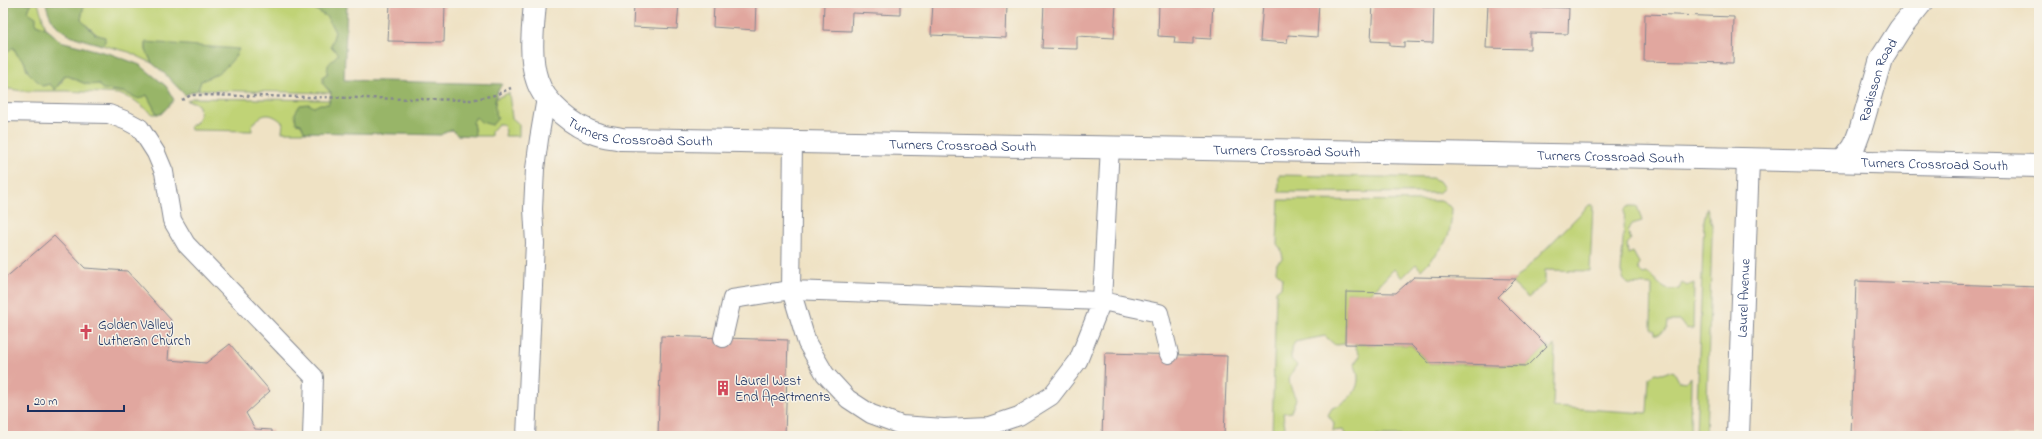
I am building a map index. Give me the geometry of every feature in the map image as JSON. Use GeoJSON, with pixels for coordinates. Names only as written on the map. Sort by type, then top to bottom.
{"type":"FeatureCollection","features":[{"type":"Feature","properties":{"kind":"street"},"geometry":{"type":"LineString","coordinates":[[535,3],[534,62],[537,80],[546,98]]}},
{"type":"Feature","properties":{"kind":"street","name":"Radisson Road"},"geometry":{"type":"LineString","coordinates":[[1843,161],[1854,147],[1859,134],[1882,59],[1900,29],[1922,3]]}},
{"type":"Feature","properties":{"kind":"street","name":"Turners Crossroad South"},"geometry":{"type":"LineString","coordinates":[[546,98],[574,122],[596,134],[621,139],[1110,146],[2039,166]]}},
{"type":"Feature","properties":{"kind":"street","name":"Laurel Avenue"},"geometry":{"type":"LineString","coordinates":[[1738,436],[1748,160]]}},
{"type":"Feature","properties":{"kind":"lane"},"geometry":{"type":"LineString","coordinates":[[526,436],[535,242],[533,209],[535,169],[546,98]]}},
{"type":"Feature","properties":{"kind":"lane"},"geometry":{"type":"LineString","coordinates":[[3,112],[108,114],[127,121],[140,128],[156,153],[164,172],[172,220],[186,244],[314,377],[312,436]]}},
{"type":"Feature","properties":{"kind":"lane"},"geometry":{"type":"LineString","coordinates":[[793,142],[791,290],[807,342],[825,374],[848,399],[871,414],[901,425],[944,428],[989,426],[1020,416],[1051,396],[1078,361],[1102,301],[1110,146]]}},
{"type":"Feature","properties":{"kind":"lane"},"geometry":{"type":"LineString","coordinates":[[722,338],[732,299],[791,290],[1102,301],[1158,313],[1169,354]]}},
{"type":"Feature","properties":{"kind":"path"},"geometry":{"type":"LineString","coordinates":[[182,100],[191,95],[200,95],[471,100],[495,95],[513,87]]}},
{"type":"Feature","properties":{"kind":"green space"},"geometry":{"type":"Polygon","coordinates":[[[7,3],[31,3],[28,12],[36,17],[36,24],[46,28],[60,41],[111,54],[140,65],[166,86],[174,100],[161,114],[157,114],[147,95],[139,99],[123,92],[102,89],[98,84],[85,84],[65,75],[55,90],[50,84],[42,86],[28,72],[24,61],[18,56],[13,47],[8,52],[3,54],[4,20],[9,16],[7,3]]]}},
{"type":"Feature","properties":{"kind":"green space"},"geometry":{"type":"Polygon","coordinates":[[[31,3],[38,3],[46,28],[36,24],[28,12],[31,3]]]}},
{"type":"Feature","properties":{"kind":"green space"},"geometry":{"type":"Polygon","coordinates":[[[46,3],[84,3],[81,20],[95,34],[105,37],[105,42],[102,45],[74,37],[66,33],[54,22],[49,14],[46,3]]]}},
{"type":"Feature","properties":{"kind":"green space"},"geometry":{"type":"Polygon","coordinates":[[[84,3],[313,3],[313,8],[327,17],[335,32],[331,46],[338,54],[330,66],[323,84],[331,93],[198,90],[201,81],[215,75],[146,42],[146,50],[152,63],[129,52],[102,45],[105,42],[81,20],[84,3]]]}},
{"type":"Feature","properties":{"kind":"green space"},"geometry":{"type":"Polygon","coordinates":[[[313,3],[347,3],[344,80],[502,84],[495,101],[495,109],[498,118],[492,125],[481,122],[476,117],[473,122],[475,136],[457,135],[452,130],[446,131],[441,135],[305,132],[301,124],[296,123],[295,113],[300,105],[309,104],[314,107],[320,104],[329,104],[331,92],[323,84],[323,76],[327,74],[328,65],[338,54],[331,46],[335,32],[327,17],[313,8],[313,3]]]}},
{"type":"Feature","properties":{"kind":"green space"},"geometry":{"type":"Polygon","coordinates":[[[146,42],[239,49],[224,69],[201,81],[198,90],[185,95],[152,63],[146,50],[146,42]]]}},
{"type":"Feature","properties":{"kind":"green space"},"geometry":{"type":"Polygon","coordinates":[[[13,47],[18,56],[24,61],[28,72],[42,86],[50,84],[55,89],[61,83],[65,75],[85,84],[98,84],[111,91],[123,92],[139,98],[147,95],[157,114],[153,114],[134,100],[119,94],[66,91],[22,91],[3,88],[3,54],[8,52],[13,47]]]}},
{"type":"Feature","properties":{"kind":"green space"},"geometry":{"type":"Polygon","coordinates":[[[509,93],[512,118],[519,124],[519,136],[505,136],[506,131],[503,124],[498,124],[491,132],[491,136],[475,136],[473,122],[476,117],[494,110],[496,98],[509,93]]]}},
{"type":"Feature","properties":{"kind":"green space"},"geometry":{"type":"Polygon","coordinates":[[[192,98],[329,100],[329,104],[301,124],[305,132],[282,132],[283,123],[270,115],[259,118],[252,125],[252,131],[191,130],[190,126],[196,123],[200,115],[199,106],[194,102],[187,101],[192,98]]]}},
{"type":"Feature","properties":{"kind":"green space"},"geometry":{"type":"Polygon","coordinates":[[[1279,175],[1432,178],[1439,181],[1444,188],[1438,193],[1279,192],[1279,175]]]}},
{"type":"Feature","properties":{"kind":"green space"},"geometry":{"type":"Polygon","coordinates":[[[1279,200],[1441,201],[1452,208],[1450,228],[1445,243],[1421,270],[1416,264],[1402,278],[1394,269],[1371,293],[1347,292],[1345,344],[1335,345],[1325,336],[1295,342],[1291,350],[1291,359],[1297,365],[1291,374],[1289,382],[1296,399],[1291,412],[1283,413],[1285,427],[1280,436],[1272,436],[1276,291],[1281,287],[1282,277],[1276,271],[1277,263],[1283,258],[1281,249],[1277,244],[1279,200]]]}},
{"type":"Feature","properties":{"kind":"green space"},"geometry":{"type":"Polygon","coordinates":[[[1589,205],[1593,205],[1590,271],[1545,270],[1545,283],[1528,298],[1512,283],[1589,205]]]}},
{"type":"Feature","properties":{"kind":"green space"},"geometry":{"type":"Polygon","coordinates":[[[1630,206],[1637,206],[1642,221],[1632,224],[1628,231],[1631,240],[1627,244],[1628,254],[1633,252],[1639,263],[1638,269],[1643,274],[1647,273],[1669,290],[1679,289],[1682,283],[1687,286],[1694,283],[1693,329],[1685,328],[1680,321],[1668,321],[1667,329],[1660,334],[1655,334],[1655,331],[1651,329],[1652,285],[1628,284],[1624,280],[1621,272],[1625,209],[1630,206]]]}},
{"type":"Feature","properties":{"kind":"green space"},"geometry":{"type":"Polygon","coordinates":[[[1707,208],[1712,225],[1712,235],[1706,436],[1696,436],[1704,220],[1707,208]]]}},
{"type":"Feature","properties":{"kind":"green space"},"geometry":{"type":"Polygon","coordinates":[[[1354,344],[1411,345],[1429,363],[1527,366],[1547,346],[1551,349],[1555,345],[1553,407],[1647,413],[1649,377],[1656,373],[1662,374],[1673,370],[1679,381],[1686,382],[1691,377],[1690,436],[1346,436],[1343,430],[1333,431],[1334,423],[1328,415],[1332,408],[1345,401],[1355,391],[1358,378],[1354,364],[1360,356],[1354,344]]]}},
{"type":"Feature","properties":{"kind":"building"},"geometry":{"type":"Polygon","coordinates":[[[390,3],[445,3],[444,42],[388,41],[390,3]]]}},
{"type":"Feature","properties":{"kind":"building"},"geometry":{"type":"Polygon","coordinates":[[[634,3],[679,3],[677,29],[633,27],[634,3]]]}},
{"type":"Feature","properties":{"kind":"building"},"geometry":{"type":"Polygon","coordinates":[[[714,3],[756,3],[755,30],[713,27],[714,3]]]}},
{"type":"Feature","properties":{"kind":"building"},"geometry":{"type":"Polygon","coordinates":[[[824,3],[900,3],[900,15],[852,13],[851,31],[823,30],[824,3]]]}},
{"type":"Feature","properties":{"kind":"building"},"geometry":{"type":"Polygon","coordinates":[[[933,3],[1007,3],[1006,38],[931,35],[933,3]]]}},
{"type":"Feature","properties":{"kind":"building"},"geometry":{"type":"Polygon","coordinates":[[[1044,3],[1116,3],[1114,38],[1077,36],[1077,49],[1042,48],[1044,3]]]}},
{"type":"Feature","properties":{"kind":"building"},"geometry":{"type":"Polygon","coordinates":[[[1159,3],[1213,3],[1211,39],[1193,38],[1193,44],[1174,43],[1175,37],[1158,36],[1159,3]]]}},
{"type":"Feature","properties":{"kind":"building"},"geometry":{"type":"Polygon","coordinates":[[[1263,3],[1319,3],[1317,37],[1288,35],[1287,43],[1260,41],[1263,3]]]}},
{"type":"Feature","properties":{"kind":"building"},"geometry":{"type":"Polygon","coordinates":[[[1373,3],[1434,3],[1433,43],[1404,42],[1404,47],[1390,46],[1390,42],[1371,41],[1373,3]]]}},
{"type":"Feature","properties":{"kind":"building"},"geometry":{"type":"Polygon","coordinates":[[[1488,3],[1542,3],[1542,7],[1569,8],[1568,34],[1530,33],[1530,49],[1486,48],[1488,3]]]}},
{"type":"Feature","properties":{"kind":"building"},"geometry":{"type":"Polygon","coordinates":[[[1645,14],[1734,17],[1733,63],[1644,61],[1645,14]]]}},
{"type":"Feature","properties":{"kind":"building","name":"Golden Valley Lutheran Church"},"geometry":{"type":"Polygon","coordinates":[[[54,236],[85,268],[127,271],[171,320],[168,360],[206,363],[230,344],[270,391],[246,413],[255,429],[272,430],[272,436],[3,436],[3,280],[54,236]]]}},
{"type":"Feature","properties":{"kind":"building"},"geometry":{"type":"Polygon","coordinates":[[[1414,277],[1516,279],[1498,297],[1547,346],[1527,366],[1429,363],[1411,345],[1345,344],[1346,292],[1396,293],[1414,277]]]}},
{"type":"Feature","properties":{"kind":"building"},"geometry":{"type":"Polygon","coordinates":[[[1856,281],[2039,287],[2039,436],[1851,436],[1856,281]]]}},
{"type":"Feature","properties":{"kind":"building","name":"Laurel West End Apartments"},"geometry":{"type":"Polygon","coordinates":[[[661,336],[788,340],[785,436],[658,436],[661,336]]]}},
{"type":"Feature","properties":{"kind":"building"},"geometry":{"type":"Polygon","coordinates":[[[1105,353],[1227,356],[1224,436],[1102,436],[1105,353]]]}},
{"type":"Feature","properties":{"kind":"place","name":"Golden Valley Lutheran Church"},"geometry":{"type":"Point","coordinates":[86,332]}},
{"type":"Feature","properties":{"kind":"place","name":"Laurel West End Apartments"},"geometry":{"type":"Point","coordinates":[723,388]}}]}
